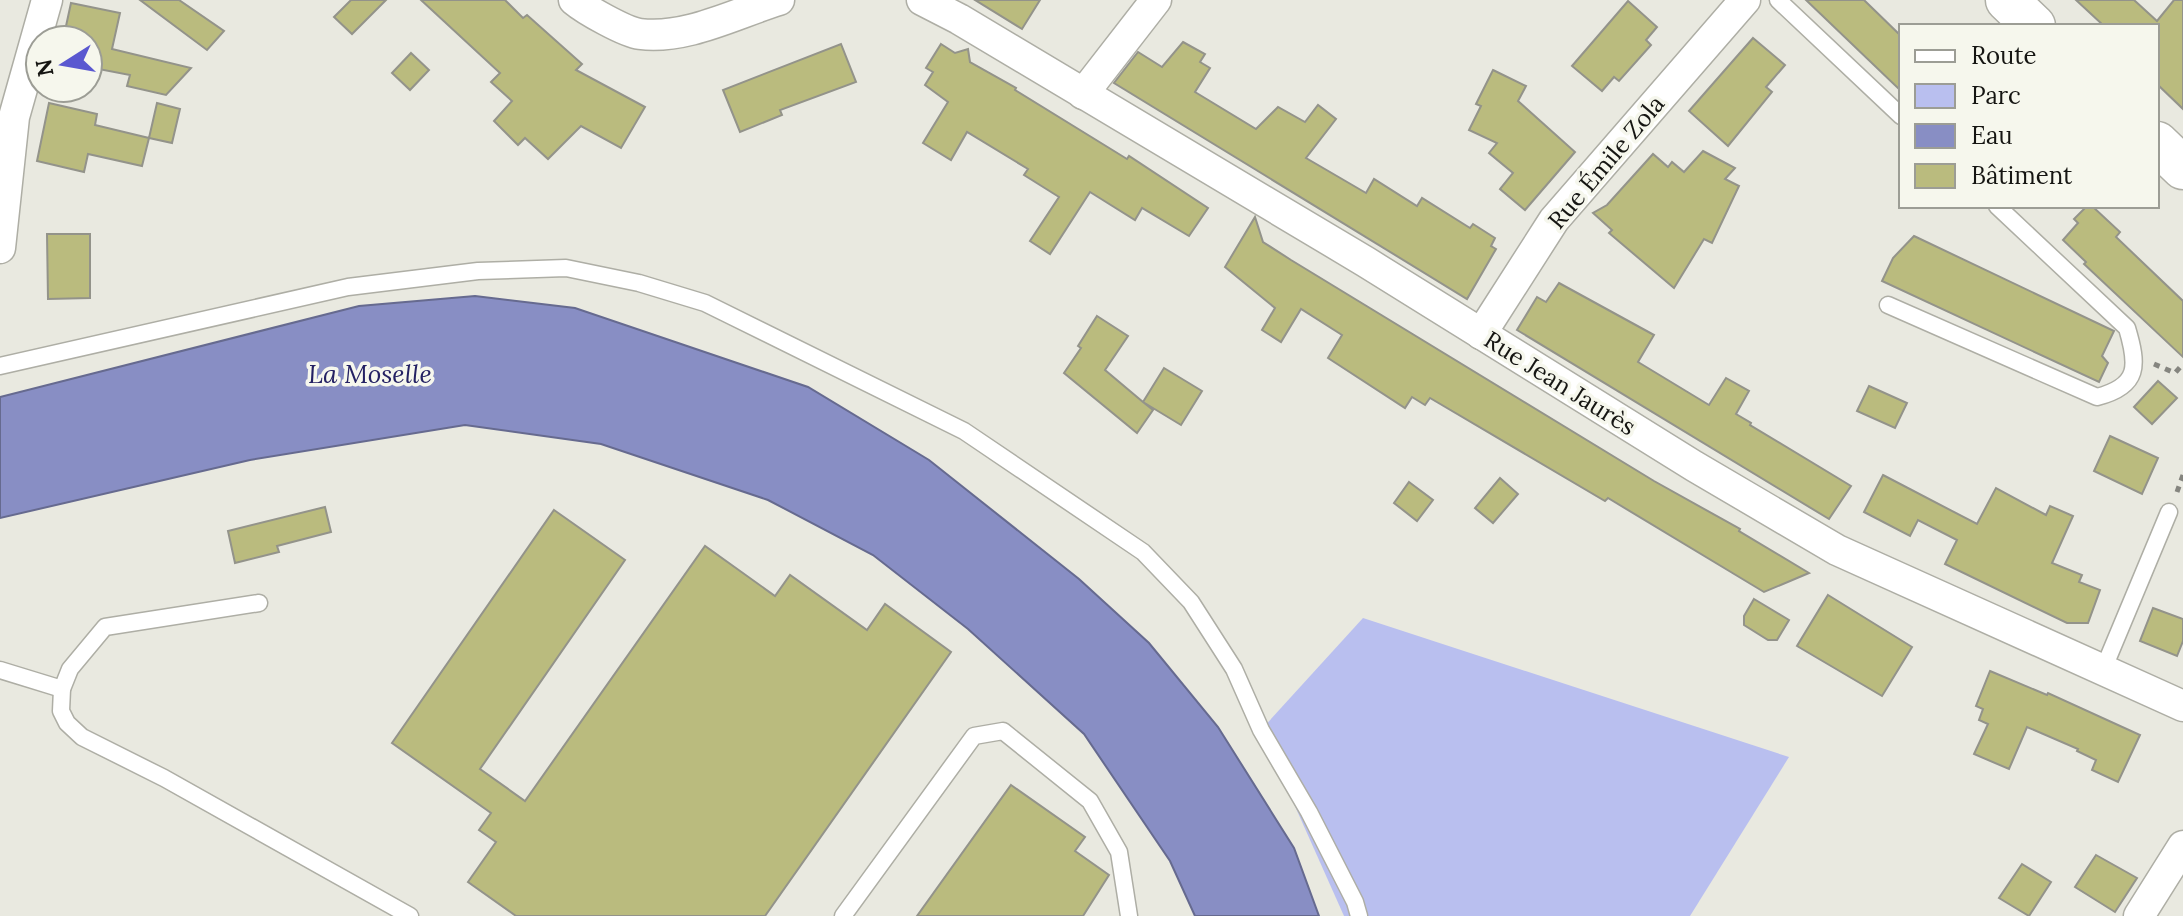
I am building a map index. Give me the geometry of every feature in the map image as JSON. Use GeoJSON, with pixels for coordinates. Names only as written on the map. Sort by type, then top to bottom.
{"type":"FeatureCollection","features":[{"type":"Feature","properties":{"kind":"main road"},"geometry":{"type":"LineString","coordinates":[[2007,0],[2032,24]]}},
{"type":"Feature","properties":{"kind":"main road"},"geometry":{"type":"LineString","coordinates":[[2159,145],[2183,168]]}},
{"type":"Feature","properties":{"kind":"street"},"geometry":{"type":"LineString","coordinates":[[0,248],[14,117],[47,0]]}},
{"type":"Feature","properties":{"kind":"street"},"geometry":{"type":"LineString","coordinates":[[574,0],[586,10],[639,34],[683,32],[779,0]]}},
{"type":"Feature","properties":{"kind":"street","name":"Rue Jean Jaurès"},"geometry":{"type":"LineString","coordinates":[[922,0],[959,19],[1837,550],[2183,706]]}},
{"type":"Feature","properties":{"kind":"street"},"geometry":{"type":"LineString","coordinates":[[1083,94],[1156,0]]}},
{"type":"Feature","properties":{"kind":"street","name":"Rue Émile Zola"},"geometry":{"type":"LineString","coordinates":[[1481,334],[1554,220],[1745,0]]}},
{"type":"Feature","properties":{"kind":"street"},"geometry":{"type":"LineString","coordinates":[[2139,916],[2183,846]]}},
{"type":"Feature","properties":{"kind":"lane"},"geometry":{"type":"LineString","coordinates":[[1778,0],[1899,114]]}},
{"type":"Feature","properties":{"kind":"lane"},"geometry":{"type":"LineString","coordinates":[[1888,305],[2097,397],[2118,392],[2130,379],[2135,354],[2127,328],[1999,208]]}},
{"type":"Feature","properties":{"kind":"lane"},"geometry":{"type":"LineString","coordinates":[[0,366],[348,287],[478,271],[566,268],[639,283],[705,303],[964,431],[1143,552],[1191,602],[1234,669],[1261,730],[1309,812],[1355,902],[1359,916]]}},
{"type":"Feature","properties":{"kind":"lane"},"geometry":{"type":"LineString","coordinates":[[2103,670],[2169,512]]}},
{"type":"Feature","properties":{"kind":"lane"},"geometry":{"type":"LineString","coordinates":[[259,603],[105,627],[70,669],[62,689],[61,711],[67,723],[82,737],[164,778],[410,916]]}},
{"type":"Feature","properties":{"kind":"lane"},"geometry":{"type":"LineString","coordinates":[[0,670],[62,689]]}},
{"type":"Feature","properties":{"kind":"lane"},"geometry":{"type":"LineString","coordinates":[[843,916],[974,736],[1003,731],[1090,801],[1119,852],[1129,916]]}},
{"type":"Feature","properties":{"kind":"path"},"geometry":{"type":"LineString","coordinates":[[2135,354],[2175,373],[2183,364]]}},
{"type":"Feature","properties":{"kind":"green space"},"geometry":{"type":"Polygon","coordinates":[[[1363,618],[1789,757],[1690,916],[1344,916],[1261,730],[1363,618]]]}},
{"type":"Feature","properties":{"kind":"water","name":"La Moselle"},"geometry":{"type":"Polygon","coordinates":[[[475,296],[575,308],[808,387],[929,460],[1079,579],[1149,643],[1218,727],[1294,848],[1319,916],[1195,916],[1170,861],[1084,734],[968,629],[873,555],[768,500],[601,444],[465,425],[250,460],[0,518],[0,397],[359,306],[475,296]]]}},
{"type":"Feature","properties":{"kind":"building"},"geometry":{"type":"Polygon","coordinates":[[[140,0],[179,0],[224,31],[207,50],[140,0]]]}},
{"type":"Feature","properties":{"kind":"building"},"geometry":{"type":"Polygon","coordinates":[[[351,0],[386,0],[352,34],[334,17],[351,0]]]}},
{"type":"Feature","properties":{"kind":"building"},"geometry":{"type":"Polygon","coordinates":[[[421,0],[505,0],[523,18],[527,15],[582,64],[576,70],[645,107],[621,148],[581,126],[548,159],[525,138],[518,145],[494,121],[512,101],[491,82],[500,73],[421,0]]]}},
{"type":"Feature","properties":{"kind":"building"},"geometry":{"type":"Polygon","coordinates":[[[975,0],[1040,0],[1022,29],[975,0]]]}},
{"type":"Feature","properties":{"kind":"building"},"geometry":{"type":"Polygon","coordinates":[[[1806,0],[1864,0],[1899,34],[1899,89],[1806,0]]]}},
{"type":"Feature","properties":{"kind":"building"},"geometry":{"type":"Polygon","coordinates":[[[2076,0],[2134,0],[2157,21],[2174,0],[2183,0],[2183,109],[2159,86],[2159,24],[2102,24],[2076,0]]]}},
{"type":"Feature","properties":{"kind":"building"},"geometry":{"type":"Polygon","coordinates":[[[1628,1],[1657,27],[1646,40],[1651,45],[1619,81],[1614,77],[1602,91],[1572,66],[1628,1]]]}},
{"type":"Feature","properties":{"kind":"building"},"geometry":{"type":"Polygon","coordinates":[[[71,3],[120,13],[112,49],[191,68],[166,95],[127,86],[130,75],[104,70],[104,24],[66,24],[71,3]]]}},
{"type":"Feature","properties":{"kind":"building"},"geometry":{"type":"Polygon","coordinates":[[[1753,38],[1785,65],[1766,87],[1772,92],[1728,146],[1689,111],[1753,38]]]}},
{"type":"Feature","properties":{"kind":"building"},"geometry":{"type":"Polygon","coordinates":[[[1183,42],[1205,54],[1200,62],[1210,68],[1195,92],[1256,129],[1278,107],[1305,122],[1318,105],[1336,119],[1306,158],[1366,193],[1374,179],[1417,206],[1422,198],[1470,228],[1473,224],[1495,238],[1491,246],[1496,249],[1467,299],[1114,83],[1138,52],[1162,67],[1183,42]]]}},
{"type":"Feature","properties":{"kind":"building"},"geometry":{"type":"Polygon","coordinates":[[[841,44],[856,82],[780,110],[782,115],[740,132],[723,90],[841,44]]]}},
{"type":"Feature","properties":{"kind":"building"},"geometry":{"type":"Polygon","coordinates":[[[941,44],[955,53],[968,49],[970,62],[1127,159],[1129,156],[1208,208],[1189,236],[1142,208],[1135,220],[1090,192],[1050,254],[1030,241],[1059,197],[1024,175],[1028,169],[967,132],[951,160],[923,143],[948,102],[925,85],[933,72],[926,68],[941,44]]]}},
{"type":"Feature","properties":{"kind":"building"},"geometry":{"type":"Polygon","coordinates":[[[411,53],[429,70],[410,90],[392,73],[411,53]]]}},
{"type":"Feature","properties":{"kind":"building"},"geometry":{"type":"Polygon","coordinates":[[[1493,70],[1526,86],[1518,101],[1575,152],[1525,210],[1500,189],[1513,173],[1489,153],[1497,143],[1469,130],[1481,106],[1476,104],[1493,70]]]}},
{"type":"Feature","properties":{"kind":"building"},"geometry":{"type":"Polygon","coordinates":[[[157,103],[180,109],[172,143],[149,138],[157,103]]]}},
{"type":"Feature","properties":{"kind":"building"},"geometry":{"type":"Polygon","coordinates":[[[49,104],[97,114],[95,125],[149,138],[142,166],[88,154],[84,172],[37,161],[49,104]]]}},
{"type":"Feature","properties":{"kind":"building"},"geometry":{"type":"Polygon","coordinates":[[[1703,151],[1735,168],[1725,179],[1739,186],[1712,243],[1704,239],[1674,288],[1609,233],[1612,230],[1593,213],[1607,205],[1653,154],[1668,167],[1672,162],[1684,172],[1703,151]]]}},
{"type":"Feature","properties":{"kind":"building"},"geometry":{"type":"Polygon","coordinates":[[[2085,208],[2094,208],[2120,232],[2116,237],[2183,301],[2183,357],[2084,264],[2086,262],[2063,240],[2078,223],[2074,219],[2085,208]]]}},
{"type":"Feature","properties":{"kind":"building"},"geometry":{"type":"Polygon","coordinates":[[[1255,217],[1263,242],[1291,260],[1809,573],[1764,592],[1608,498],[1605,501],[1430,398],[1425,405],[1412,397],[1405,408],[1328,358],[1342,335],[1301,309],[1281,342],[1262,330],[1275,308],[1225,267],[1255,217]]]}},
{"type":"Feature","properties":{"kind":"building"},"geometry":{"type":"Polygon","coordinates":[[[47,234],[90,234],[90,298],[48,299],[47,234]]]}},
{"type":"Feature","properties":{"kind":"building"},"geometry":{"type":"Polygon","coordinates":[[[1914,236],[2114,331],[2102,356],[2108,363],[2099,382],[1882,281],[1893,258],[1914,236]]]}},
{"type":"Feature","properties":{"kind":"building"},"geometry":{"type":"Polygon","coordinates":[[[1559,283],[1654,335],[1638,362],[1709,405],[1726,378],[1749,391],[1736,414],[1851,486],[1829,519],[1517,330],[1537,297],[1546,302],[1559,283]]]}},
{"type":"Feature","properties":{"kind":"building"},"geometry":{"type":"Polygon","coordinates":[[[1097,316],[1128,336],[1105,370],[1153,410],[1137,433],[1064,373],[1097,316]]]}},
{"type":"Feature","properties":{"kind":"building"},"geometry":{"type":"Polygon","coordinates":[[[1164,368],[1202,391],[1181,425],[1143,402],[1164,368]]]}},
{"type":"Feature","properties":{"kind":"building"},"geometry":{"type":"Polygon","coordinates":[[[2158,381],[2177,398],[2152,424],[2134,407],[2158,381]]]}},
{"type":"Feature","properties":{"kind":"building"},"geometry":{"type":"Polygon","coordinates":[[[1869,386],[1907,403],[1895,428],[1857,411],[1869,386]]]}},
{"type":"Feature","properties":{"kind":"building"},"geometry":{"type":"Polygon","coordinates":[[[2110,436],[2158,458],[2142,494],[2094,471],[2110,436]]]}},
{"type":"Feature","properties":{"kind":"building"},"geometry":{"type":"Polygon","coordinates":[[[1883,475],[1977,524],[1996,488],[2046,515],[2050,506],[2073,516],[2052,563],[2082,575],[2079,582],[2100,590],[2088,623],[2067,623],[1945,564],[1957,540],[1918,520],[1910,536],[1864,512],[1883,475]]]}},
{"type":"Feature","properties":{"kind":"building"},"geometry":{"type":"Polygon","coordinates":[[[1500,478],[1518,494],[1493,523],[1475,508],[1500,478]]]}},
{"type":"Feature","properties":{"kind":"building"},"geometry":{"type":"Polygon","coordinates":[[[1409,482],[1433,500],[1417,521],[1394,503],[1409,482]]]}},
{"type":"Feature","properties":{"kind":"building"},"geometry":{"type":"Polygon","coordinates":[[[325,507],[331,532],[277,546],[279,552],[235,563],[228,531],[325,507]]]}},
{"type":"Feature","properties":{"kind":"building"},"geometry":{"type":"Polygon","coordinates":[[[554,510],[625,560],[480,769],[525,801],[705,546],[775,596],[790,575],[867,630],[885,604],[951,652],[765,916],[516,916],[468,882],[496,842],[479,830],[491,813],[392,743],[554,510]]]}},
{"type":"Feature","properties":{"kind":"building"},"geometry":{"type":"Polygon","coordinates":[[[1828,595],[1912,647],[1882,696],[1797,646],[1828,595]]]}},
{"type":"Feature","properties":{"kind":"building"},"geometry":{"type":"Polygon","coordinates":[[[1754,599],[1789,620],[1777,640],[1768,640],[1744,625],[1744,616],[1754,599]]]}},
{"type":"Feature","properties":{"kind":"building"},"geometry":{"type":"Polygon","coordinates":[[[2153,608],[2183,619],[2183,641],[2177,656],[2140,641],[2153,608]]]}},
{"type":"Feature","properties":{"kind":"building"},"geometry":{"type":"Polygon","coordinates":[[[1990,671],[2048,693],[2140,735],[2118,782],[2092,770],[2096,760],[2078,749],[2027,727],[2009,769],[1974,754],[1988,724],[1979,720],[1983,709],[1976,706],[1990,671]]]}},
{"type":"Feature","properties":{"kind":"building"},"geometry":{"type":"Polygon","coordinates":[[[1011,785],[1085,837],[1075,851],[1109,875],[1083,916],[917,916],[1011,785]]]}},
{"type":"Feature","properties":{"kind":"building"},"geometry":{"type":"Polygon","coordinates":[[[2096,855],[2137,878],[2115,912],[2075,887],[2096,855]]]}},
{"type":"Feature","properties":{"kind":"building"},"geometry":{"type":"Polygon","coordinates":[[[2022,864],[2051,882],[2029,916],[1999,898],[2022,864]]]}}]}
